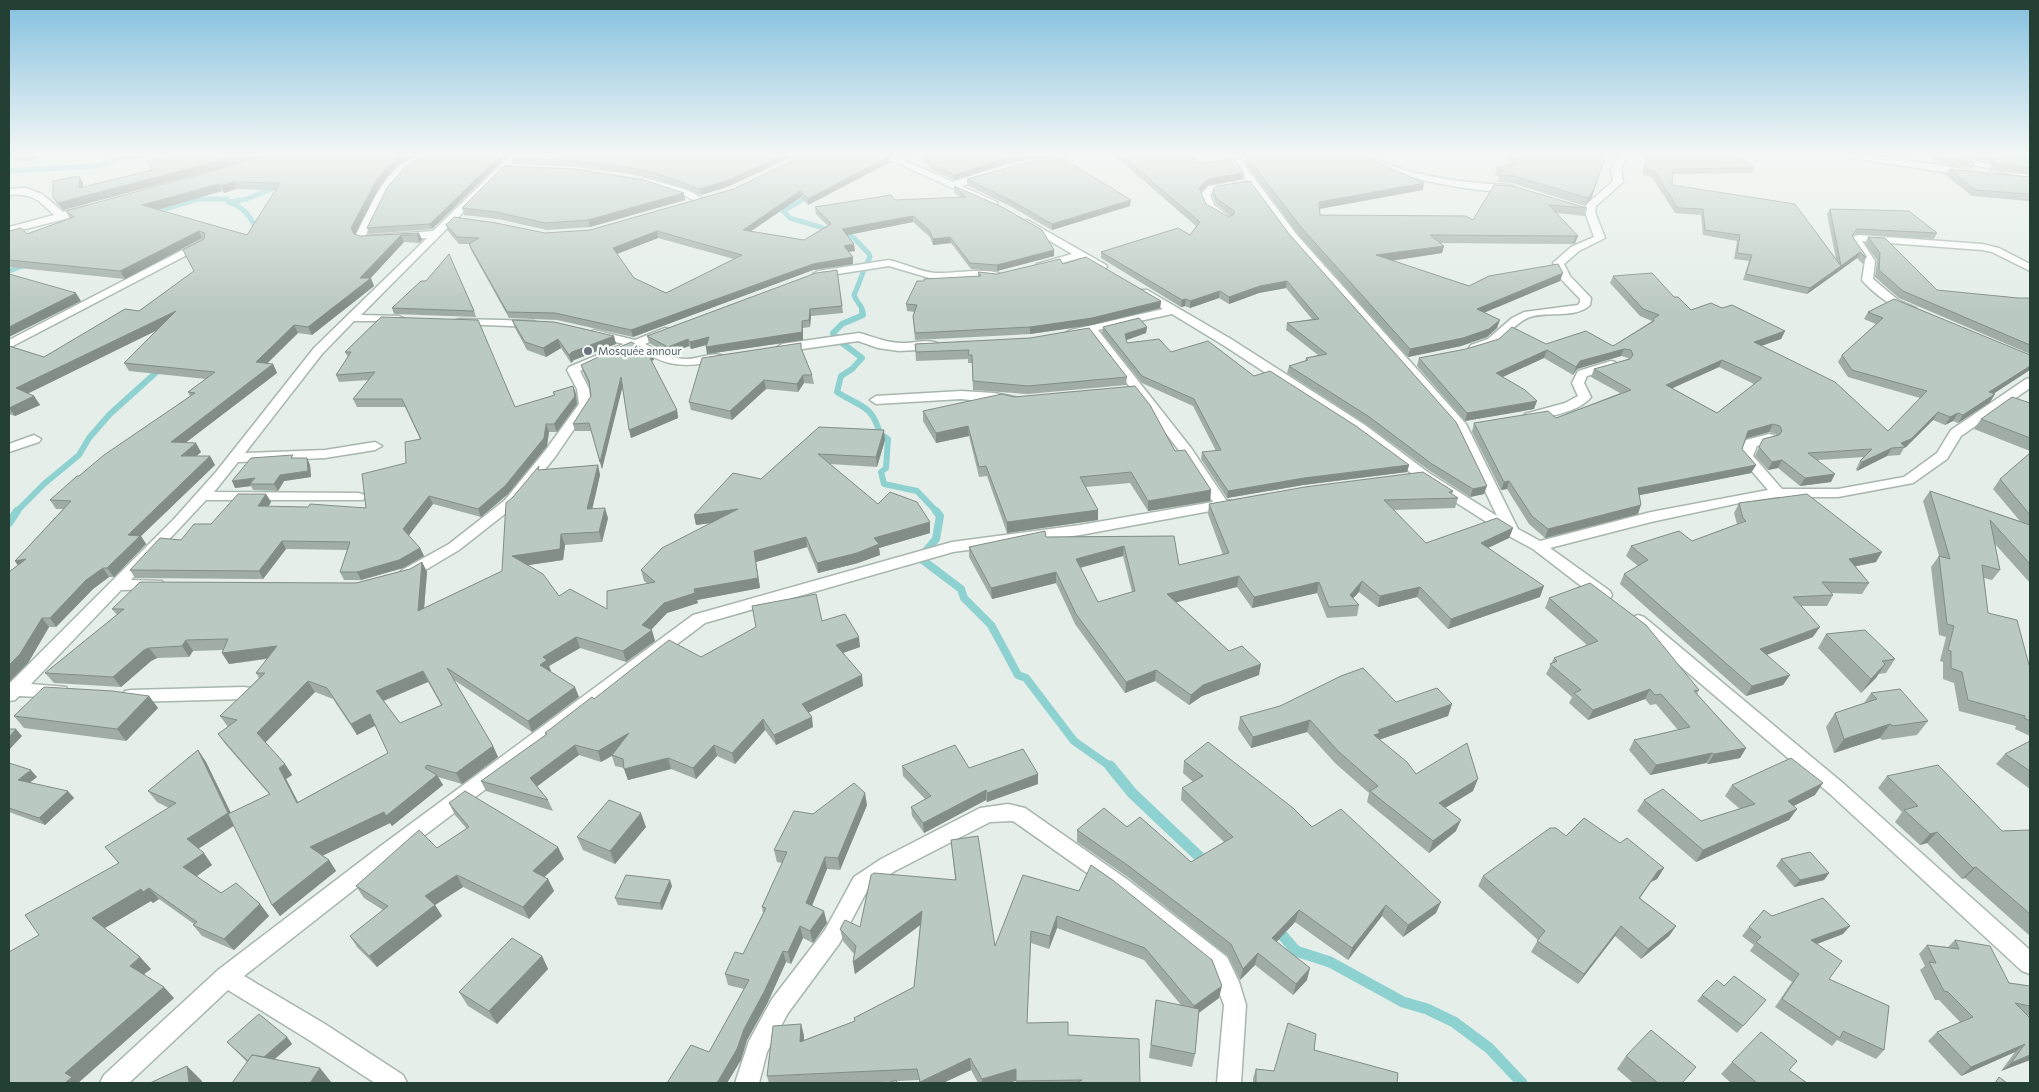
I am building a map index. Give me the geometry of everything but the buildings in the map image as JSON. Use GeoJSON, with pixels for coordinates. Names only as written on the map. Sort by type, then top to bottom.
{"type":"FeatureCollection","features":[{"type":"Feature","properties":{"kind":"street"},"geometry":{"type":"LineString","coordinates":[[50,206],[62,217]]}},
{"type":"Feature","properties":{"kind":"street"},"geometry":{"type":"LineString","coordinates":[[377,206],[361,235],[363,239],[438,234]]}},
{"type":"Feature","properties":{"kind":"street"},"geometry":{"type":"LineString","coordinates":[[11,692],[118,585],[202,496],[318,351],[438,234],[458,219],[469,206]]}},
{"type":"Feature","properties":{"kind":"street"},"geometry":{"type":"LineString","coordinates":[[997,206],[1114,274]]}},
{"type":"Feature","properties":{"kind":"street"},"geometry":{"type":"LineString","coordinates":[[1210,206],[1227,219]]}},
{"type":"Feature","properties":{"kind":"street"},"geometry":{"type":"LineString","coordinates":[[1270,206],[1293,237],[1410,362],[1461,428],[1512,532]]}},
{"type":"Feature","properties":{"kind":"street"},"geometry":{"type":"LineString","coordinates":[[1463,351],[1492,342],[1516,320],[1528,314],[1582,308],[1586,303],[1585,298],[1565,277],[1558,263],[1575,249],[1600,238],[1586,211],[1590,206]]}},
{"type":"Feature","properties":{"kind":"street"},"geometry":{"type":"LineString","coordinates":[[9,230],[94,207]]}},
{"type":"Feature","properties":{"kind":"street"},"geometry":{"type":"LineString","coordinates":[[1918,312],[1894,302],[1867,280],[1870,261],[1856,242],[1859,238],[1982,247],[1996,250],[2030,268]]}},
{"type":"Feature","properties":{"kind":"street"},"geometry":{"type":"LineString","coordinates":[[9,345],[98,300],[203,243]]}},
{"type":"Feature","properties":{"kind":"street"},"geometry":{"type":"LineString","coordinates":[[1035,267],[1080,255]]}},
{"type":"Feature","properties":{"kind":"street"},"geometry":{"type":"LineString","coordinates":[[804,278],[889,263],[933,276],[974,274],[997,276],[1007,274]]}},
{"type":"Feature","properties":{"kind":"street"},"geometry":{"type":"LineString","coordinates":[[1131,285],[1227,342],[1360,428],[1424,476],[1512,532],[1538,546],[1620,607],[1737,704],[1966,905],[2030,964]]}},
{"type":"Feature","properties":{"kind":"street"},"geometry":{"type":"LineString","coordinates":[[80,295],[98,300]]}},
{"type":"Feature","properties":{"kind":"street"},"geometry":{"type":"LineString","coordinates":[[1057,336],[1092,330],[1174,310]]}},
{"type":"Feature","properties":{"kind":"street"},"geometry":{"type":"LineString","coordinates":[[353,318],[414,320]]}},
{"type":"Feature","properties":{"kind":"street"},"geometry":{"type":"LineString","coordinates":[[452,321],[548,325]]}},
{"type":"Feature","properties":{"kind":"street"},"geometry":{"type":"LineString","coordinates":[[390,579],[409,574],[454,547],[510,503],[550,454],[585,404],[583,389],[573,370],[678,326]]}},
{"type":"Feature","properties":{"kind":"street"},"geometry":{"type":"LineString","coordinates":[[1092,330],[1133,391],[1186,451],[1222,505]]}},
{"type":"Feature","properties":{"kind":"street"},"geometry":{"type":"LineString","coordinates":[[586,332],[634,343],[667,360],[685,363],[732,355]]}},
{"type":"Feature","properties":{"kind":"street"},"geometry":{"type":"LineString","coordinates":[[770,350],[858,336],[878,344],[899,347],[950,345]]}},
{"type":"Feature","properties":{"kind":"street"},"geometry":{"type":"LineString","coordinates":[[1520,419],[1570,406],[1585,397],[1578,383],[1582,374],[1622,362]]}},
{"type":"Feature","properties":{"kind":"street"},"geometry":{"type":"LineString","coordinates":[[1538,546],[1651,518],[1744,498],[1778,493],[1838,493],[1908,480],[1942,456],[1956,433],[2030,382]]}},
{"type":"Feature","properties":{"kind":"street"},"geometry":{"type":"LineString","coordinates":[[876,400],[951,396],[994,396],[1014,401],[1024,400]]}},
{"type":"Feature","properties":{"kind":"street"},"geometry":{"type":"LineString","coordinates":[[2005,399],[2022,406]]}},
{"type":"Feature","properties":{"kind":"street"},"geometry":{"type":"LineString","coordinates":[[1461,428],[1478,425]]}},
{"type":"Feature","properties":{"kind":"street"},"geometry":{"type":"LineString","coordinates":[[1769,438],[1752,444],[1746,456],[1778,493]]}},
{"type":"Feature","properties":{"kind":"street"},"geometry":{"type":"LineString","coordinates":[[9,448],[34,439]]}},
{"type":"Feature","properties":{"kind":"street"},"geometry":{"type":"LineString","coordinates":[[234,458],[325,454],[375,446]]}},
{"type":"Feature","properties":{"kind":"street"},"geometry":{"type":"LineString","coordinates":[[1405,478],[1424,476]]}},
{"type":"Feature","properties":{"kind":"street"},"geometry":{"type":"LineString","coordinates":[[202,496],[358,497]]}},
{"type":"Feature","properties":{"kind":"street"},"geometry":{"type":"LineString","coordinates":[[112,1083],[226,977],[385,854],[699,618],[952,547],[1080,530],[1240,502]]}},
{"type":"Feature","properties":{"kind":"street"},"geometry":{"type":"LineString","coordinates":[[118,585],[175,585]]}},
{"type":"Feature","properties":{"kind":"street"},"geometry":{"type":"LineString","coordinates":[[11,692],[80,694]]}},
{"type":"Feature","properties":{"kind":"street"},"geometry":{"type":"LineString","coordinates":[[110,695],[150,697],[244,693]]}},
{"type":"Feature","properties":{"kind":"street"},"geometry":{"type":"LineString","coordinates":[[747,1083],[757,1049],[780,1006],[832,937],[862,883],[888,865],[987,814],[1008,812],[1018,814],[1114,881],[1219,964],[1228,982],[1235,1005],[1230,1083]]}},
{"type":"Feature","properties":{"kind":"street"},"geometry":{"type":"LineString","coordinates":[[226,977],[317,1032],[395,1083]]}},
{"type":"Feature","properties":{"kind":"waterway"},"geometry":{"type":"LineString","coordinates":[[152,213],[175,206]]}},
{"type":"Feature","properties":{"kind":"waterway"},"geometry":{"type":"LineString","coordinates":[[238,206],[246,213],[257,232]]}},
{"type":"Feature","properties":{"kind":"waterway"},"geometry":{"type":"LineString","coordinates":[[792,206],[783,211],[790,218],[853,237],[869,254],[870,257],[854,295],[863,312]]}},
{"type":"Feature","properties":{"kind":"waterway"},"geometry":{"type":"LineString","coordinates":[[9,271],[28,264]]}},
{"type":"Feature","properties":{"kind":"waterway"},"geometry":{"type":"LineString","coordinates":[[862,311],[863,315],[842,324],[833,333],[838,340],[862,358],[852,369],[841,376],[837,392],[869,411],[877,424],[880,434],[888,439],[886,468],[881,472],[884,484],[917,491],[937,512]]}},
{"type":"Feature","properties":{"kind":"waterway"},"geometry":{"type":"LineString","coordinates":[[17,511],[44,484],[79,455],[89,438],[110,414],[161,368]]}},
{"type":"Feature","properties":{"kind":"waterway"},"geometry":{"type":"LineString","coordinates":[[9,523],[17,511]]}},
{"type":"Feature","properties":{"kind":"waterway"},"geometry":{"type":"LineString","coordinates":[[936,511],[940,516],[936,539],[920,558],[961,589],[964,598],[991,625],[1018,675],[1026,678],[1074,741],[1111,767]]}},
{"type":"Feature","properties":{"kind":"waterway"},"geometry":{"type":"LineString","coordinates":[[1111,767],[1132,793],[1206,863]]}},
{"type":"Feature","properties":{"kind":"waterway"},"geometry":{"type":"LineString","coordinates":[[1277,929],[1296,951],[1330,962],[1403,1002],[1427,1009],[1454,1022],[1489,1048],[1522,1083]]}},
{"type":"Feature","properties":{"kind":"place","name":"Mosquée annour"},"geometry":{"type":"Point","coordinates":[588,351]}}]}
